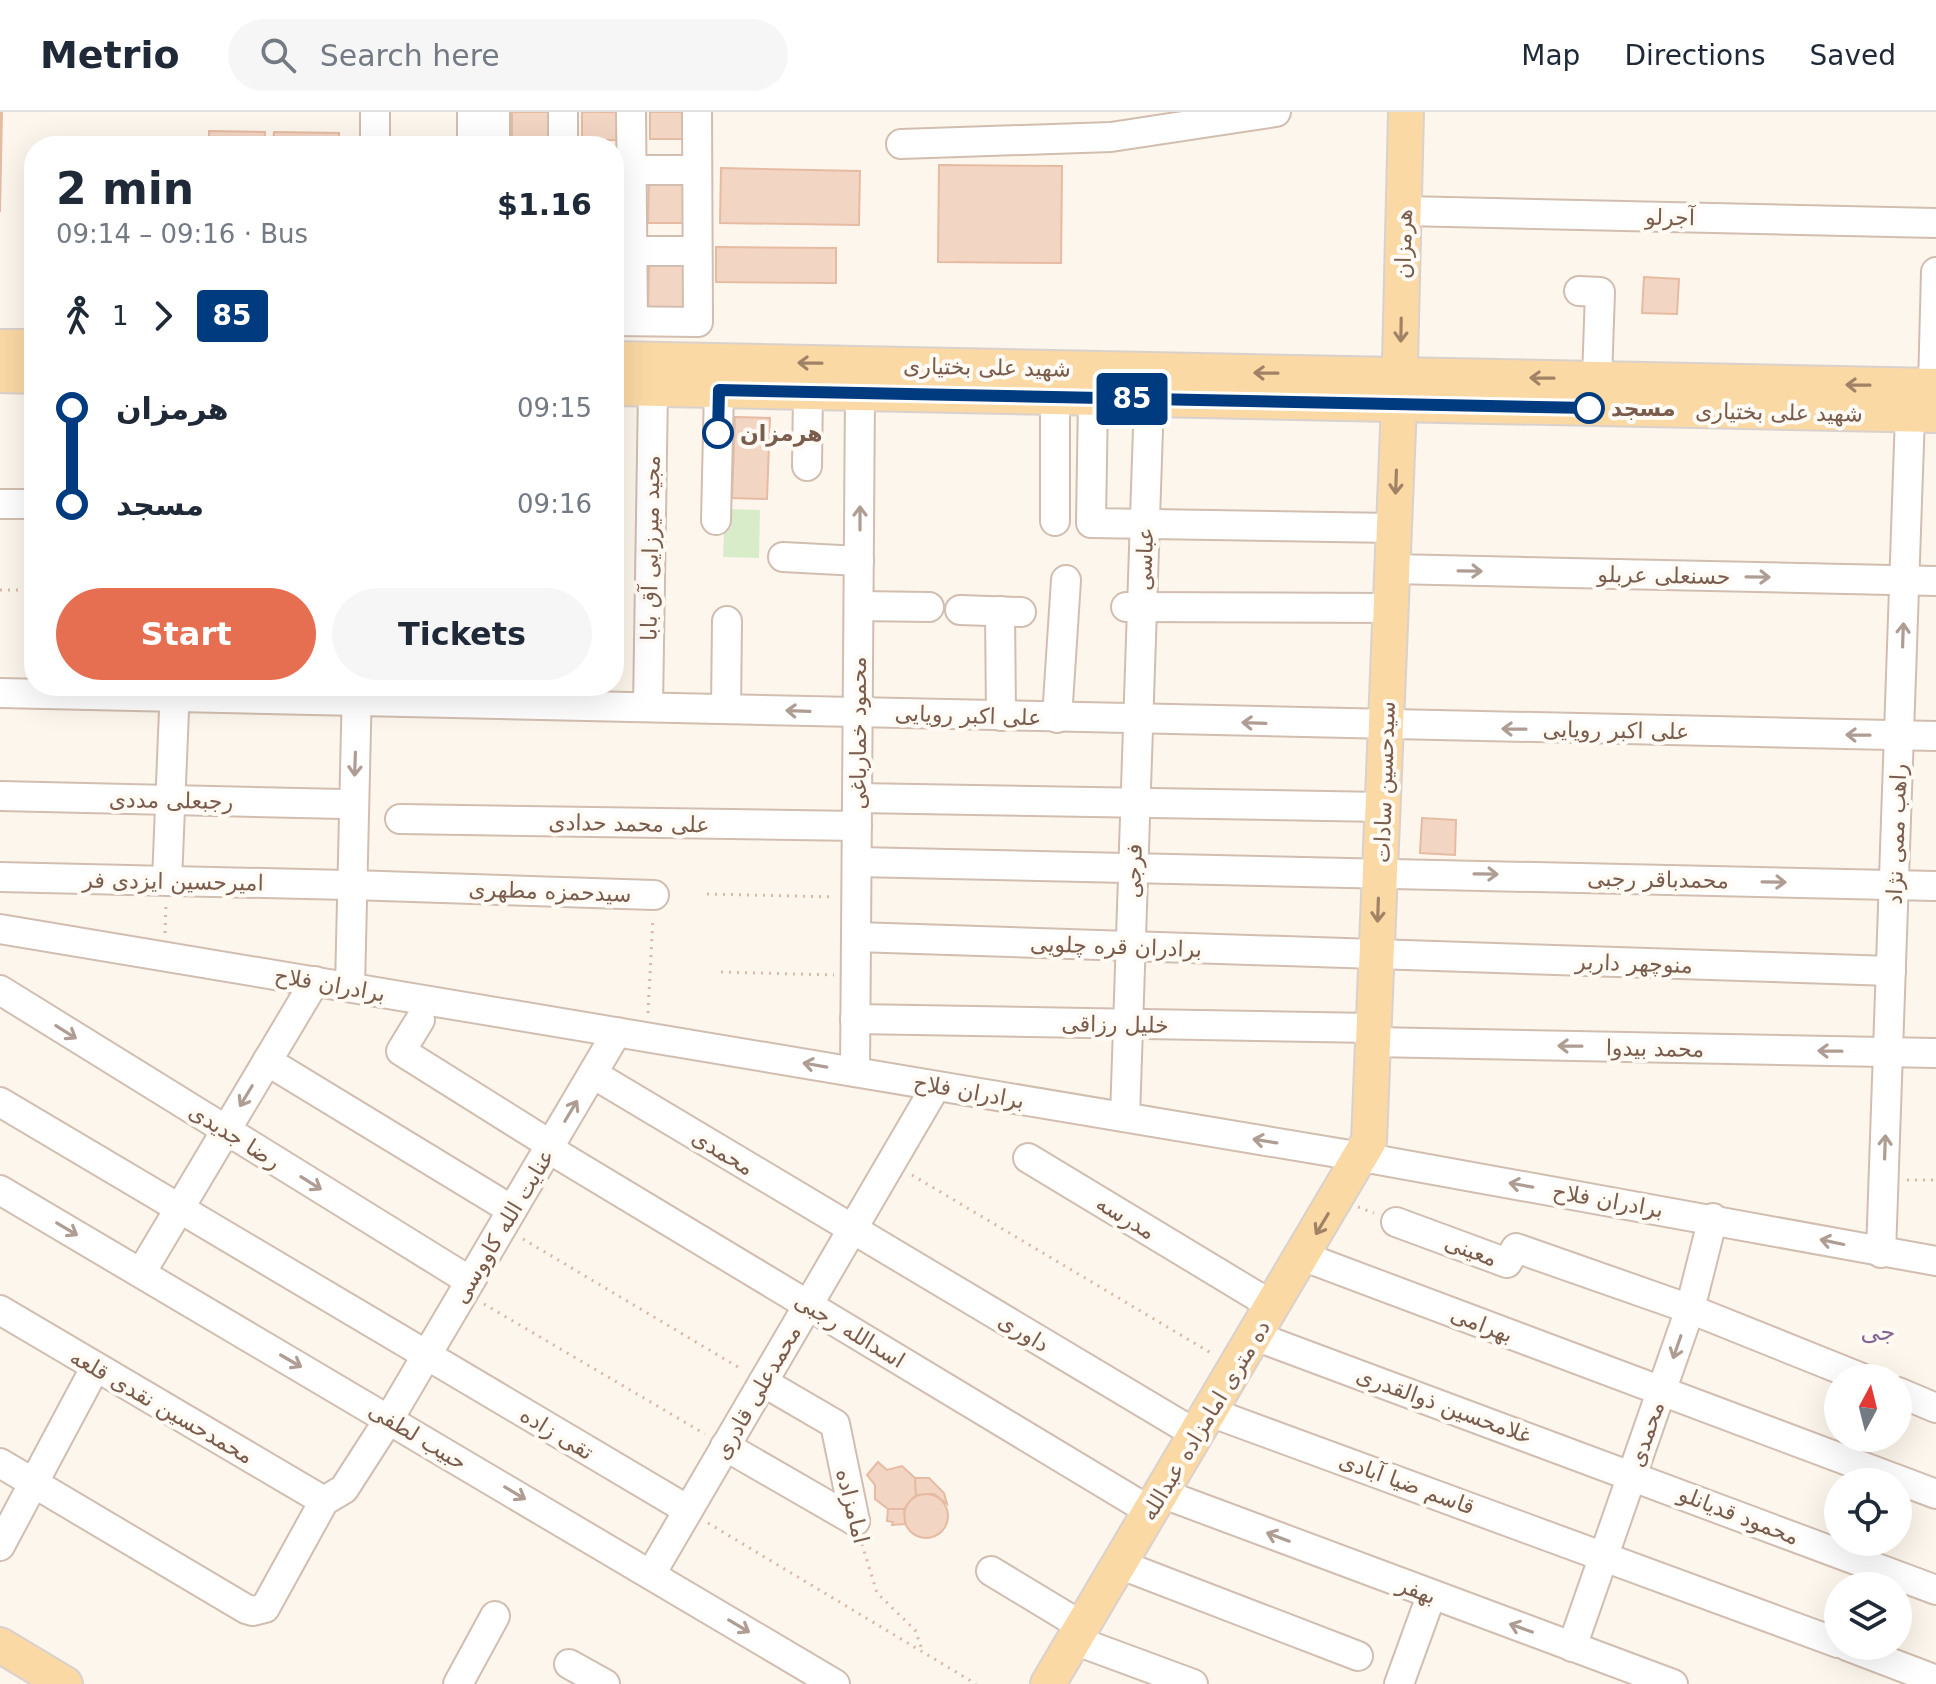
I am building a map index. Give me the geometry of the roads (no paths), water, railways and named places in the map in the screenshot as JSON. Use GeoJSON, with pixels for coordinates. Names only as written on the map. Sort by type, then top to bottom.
{"type":"FeatureCollection","features":[{"type":"Feature","properties":{"kind":"main road","name":"هرمزان"},"geometry":{"type":"LineString","coordinates":[[1400,390],[1406,112]]}},
{"type":"Feature","properties":{"kind":"main road"},"geometry":{"type":"LineString","coordinates":[[0,347],[24,347]]}},
{"type":"Feature","properties":{"kind":"main road","name":"شهید علی بختیاری"},"geometry":{"type":"LineString","coordinates":[[624,360],[1055,397],[1149,399],[1319,388]]}},
{"type":"Feature","properties":{"kind":"main road"},"geometry":{"type":"LineString","coordinates":[[0,375],[24,376]]}},
{"type":"Feature","properties":{"kind":"main road","name":"شهید علی بختیاری"},"geometry":{"type":"LineString","coordinates":[[624,388],[808,392],[861,379],[1925,398]]}},
{"type":"Feature","properties":{"kind":"main road","name":"شهید علی بختیاری"},"geometry":{"type":"LineString","coordinates":[[1400,390],[1597,379],[1925,398]]}},
{"type":"Feature","properties":{"kind":"main road","name":"سیدحسین سادات"},"geometry":{"type":"LineString","coordinates":[[1362,1157],[1371,1131],[1400,390]]}},
{"type":"Feature","properties":{"kind":"main road","name":"ده متری امامزاده عبدالله"},"geometry":{"type":"LineString","coordinates":[[1048,1684],[1362,1157]]}},
{"type":"Feature","properties":{"kind":"main road"},"geometry":{"type":"LineString","coordinates":[[0,1645],[65,1684]]}},
{"type":"Feature","properties":{"kind":"street"},"geometry":{"type":"LineString","coordinates":[[375,112],[375,136]]}},
{"type":"Feature","properties":{"kind":"street"},"geometry":{"type":"LineString","coordinates":[[472,112],[472,136]]}},
{"type":"Feature","properties":{"kind":"street"},"geometry":{"type":"LineString","coordinates":[[495,112],[495,136]]}},
{"type":"Feature","properties":{"kind":"street"},"geometry":{"type":"LineString","coordinates":[[563,112],[563,136]]}},
{"type":"Feature","properties":{"kind":"street"},"geometry":{"type":"LineString","coordinates":[[624,163],[631,112]]}},
{"type":"Feature","properties":{"kind":"street"},"geometry":{"type":"LineString","coordinates":[[624,321],[698,322],[697,112]]}},
{"type":"Feature","properties":{"kind":"street"},"geometry":{"type":"LineString","coordinates":[[901,144],[1111,137],[1276,112]]}},
{"type":"Feature","properties":{"kind":"street"},"geometry":{"type":"LineString","coordinates":[[624,170],[697,170]]}},
{"type":"Feature","properties":{"kind":"street","name":"آجرلو"},"geometry":{"type":"LineString","coordinates":[[1404,211],[1936,223]]}},
{"type":"Feature","properties":{"kind":"street"},"geometry":{"type":"LineString","coordinates":[[624,251],[697,251]]}},
{"type":"Feature","properties":{"kind":"street","name":"راهب ممی نژاد"},"geometry":{"type":"LineString","coordinates":[[1881,1253],[1905,580],[1936,272]]}},
{"type":"Feature","properties":{"kind":"street"},"geometry":{"type":"LineString","coordinates":[[1579,291],[1600,292],[1597,379]]}},
{"type":"Feature","properties":{"kind":"street","name":"محمود خمارباغی"},"geometry":{"type":"LineString","coordinates":[[855,1072],[861,379]]}},
{"type":"Feature","properties":{"kind":"street","name":"مجید میرزایی آق بابا"},"geometry":{"type":"LineString","coordinates":[[648,707],[653,389]]}},
{"type":"Feature","properties":{"kind":"street"},"geometry":{"type":"LineString","coordinates":[[716,520],[719,390]]}},
{"type":"Feature","properties":{"kind":"street"},"geometry":{"type":"LineString","coordinates":[[807,466],[808,392]]}},
{"type":"Feature","properties":{"kind":"street"},"geometry":{"type":"LineString","coordinates":[[1055,397],[1055,521]]}},
{"type":"Feature","properties":{"kind":"street"},"geometry":{"type":"LineString","coordinates":[[1093,398],[1091,523],[1394,528]]}},
{"type":"Feature","properties":{"kind":"street","name":"عباسی"},"geometry":{"type":"LineString","coordinates":[[1138,720],[1134,607],[1145,525],[1149,399]]}},
{"type":"Feature","properties":{"kind":"street"},"geometry":{"type":"LineString","coordinates":[[0,504],[24,504]]}},
{"type":"Feature","properties":{"kind":"street"},"geometry":{"type":"LineString","coordinates":[[783,557],[859,561]]}},
{"type":"Feature","properties":{"kind":"street","name":"حسنعلی عربلو"},"geometry":{"type":"LineString","coordinates":[[1392,569],[1936,581]]}},
{"type":"Feature","properties":{"kind":"street"},"geometry":{"type":"LineString","coordinates":[[1057,718],[1066,580]]}},
{"type":"Feature","properties":{"kind":"street"},"geometry":{"type":"LineString","coordinates":[[859,606],[929,607]]}},
{"type":"Feature","properties":{"kind":"street"},"geometry":{"type":"LineString","coordinates":[[1134,607],[1391,608]]}},
{"type":"Feature","properties":{"kind":"street"},"geometry":{"type":"LineString","coordinates":[[960,610],[1010,612],[1001,716]]}},
{"type":"Feature","properties":{"kind":"street"},"geometry":{"type":"LineString","coordinates":[[726,621],[726,709]]}},
{"type":"Feature","properties":{"kind":"street","name":"علی اکبر رویایی"},"geometry":{"type":"LineString","coordinates":[[0,693],[24,693]]}},
{"type":"Feature","properties":{"kind":"street"},"geometry":{"type":"LineString","coordinates":[[167,881],[174,696]]}},
{"type":"Feature","properties":{"kind":"street"},"geometry":{"type":"LineString","coordinates":[[350,987],[349,885],[357,696]]}},
{"type":"Feature","properties":{"kind":"street","name":"علی اکبر رویایی"},"geometry":{"type":"LineString","coordinates":[[579,696],[648,707],[1385,726],[1936,736]]}},
{"type":"Feature","properties":{"kind":"street","name":"فرجی"},"geometry":{"type":"LineString","coordinates":[[1125,1117],[1138,720]]}},
{"type":"Feature","properties":{"kind":"street","name":"رجبعلی مددی"},"geometry":{"type":"LineString","coordinates":[[0,796],[343,804]]}},
{"type":"Feature","properties":{"kind":"street"},"geometry":{"type":"LineString","coordinates":[[857,798],[1383,807]]}},
{"type":"Feature","properties":{"kind":"street","name":"علی محمد حدادی"},"geometry":{"type":"LineString","coordinates":[[400,819],[857,826]]}},
{"type":"Feature","properties":{"kind":"street","name":"محمدباقر رجبی"},"geometry":{"type":"LineString","coordinates":[[857,862],[1380,871],[1936,886]]}},
{"type":"Feature","properties":{"kind":"street","name":"امیرحسین ایزدی فر"},"geometry":{"type":"LineString","coordinates":[[0,877],[349,885]]}},
{"type":"Feature","properties":{"kind":"street","name":"سیدحمزه مطهری"},"geometry":{"type":"LineString","coordinates":[[349,885],[654,895]]}},
{"type":"Feature","properties":{"kind":"street","name":"برادران فلاح"},"geometry":{"type":"LineString","coordinates":[[0,929],[1362,1157],[1713,1218],[1881,1253],[1936,1261]]}},
{"type":"Feature","properties":{"kind":"street","name":"برادران قره چلویی"},"geometry":{"type":"LineString","coordinates":[[856,937],[1377,954]]}},
{"type":"Feature","properties":{"kind":"street","name":"منوچهر داربر"},"geometry":{"type":"LineString","coordinates":[[1377,954],[1891,971]]}},
{"type":"Feature","properties":{"kind":"street"},"geometry":{"type":"LineString","coordinates":[[141,1273],[315,981]]}},
{"type":"Feature","properties":{"kind":"street","name":"رضا جدیدی"},"geometry":{"type":"LineString","coordinates":[[0,990],[226,1130],[467,1287]]}},
{"type":"Feature","properties":{"kind":"street","name":"خلیل رزاقی"},"geometry":{"type":"LineString","coordinates":[[855,1019],[1128,1024],[1374,1035]]}},
{"type":"Feature","properties":{"kind":"street","name":"اسدالله رجبی"},"geometry":{"type":"LineString","coordinates":[[420,1020],[401,1051],[550,1147],[808,1305],[1156,1502]]}},
{"type":"Feature","properties":{"kind":"street","name":"عنایت‌ الله کاووسی"},"geometry":{"type":"LineString","coordinates":[[324,1501],[344,1489],[389,1419],[617,1032]]}},
{"type":"Feature","properties":{"kind":"street","name":"محمد بیدوا"},"geometry":{"type":"LineString","coordinates":[[1374,1035],[1936,1053]]}},
{"type":"Feature","properties":{"kind":"street"},"geometry":{"type":"LineString","coordinates":[[267,1061],[507,1218]]}},
{"type":"Feature","properties":{"kind":"street","name":"محمدی"},"geometry":{"type":"LineString","coordinates":[[593,1074],[852,1230]]}},
{"type":"Feature","properties":{"kind":"street","name":"محمدعلی قادری"},"geometry":{"type":"LineString","coordinates":[[651,1574],[936,1086]]}},
{"type":"Feature","properties":{"kind":"street","name":"تقی زاده"},"geometry":{"type":"LineString","coordinates":[[0,1102],[688,1510]]}},
{"type":"Feature","properties":{"kind":"street","name":"مدرسه"},"geometry":{"type":"LineString","coordinates":[[1028,1158],[1273,1306]]}},
{"type":"Feature","properties":{"kind":"street","name":"حبیب لطفی"},"geometry":{"type":"LineString","coordinates":[[0,1190],[835,1684]]}},
{"type":"Feature","properties":{"kind":"street","name":"محمدی"},"geometry":{"type":"LineString","coordinates":[[1572,1647],[1690,1309],[1713,1218]]}},
{"type":"Feature","properties":{"kind":"street","name":"معینی"},"geometry":{"type":"LineString","coordinates":[[1396,1222],[1507,1263],[1516,1248],[1690,1309]]}},
{"type":"Feature","properties":{"kind":"street","name":"داوری"},"geometry":{"type":"LineString","coordinates":[[852,1230],[1203,1423]]}},
{"type":"Feature","properties":{"kind":"street","name":"بهرامی"},"geometry":{"type":"LineString","coordinates":[[1302,1256],[1936,1494]]}},
{"type":"Feature","properties":{"kind":"street"},"geometry":{"type":"LineString","coordinates":[[1690,1309],[1827,1364]]}},
{"type":"Feature","properties":{"kind":"street","name":"محمدحسین نقدی قلعه"},"geometry":{"type":"LineString","coordinates":[[0,1310],[324,1501]]}},
{"type":"Feature","properties":{"kind":"street","name":"غلامحسین ذوالقدری"},"geometry":{"type":"LineString","coordinates":[[1255,1336],[1632,1475]]}},
{"type":"Feature","properties":{"kind":"street"},"geometry":{"type":"LineString","coordinates":[[0,1546],[95,1368]]}},
{"type":"Feature","properties":{"kind":"street","name":"امامزاده"},"geometry":{"type":"LineString","coordinates":[[725,1446],[855,1521],[835,1424],[763,1382]]}},
{"type":"Feature","properties":{"kind":"street"},"geometry":{"type":"LineString","coordinates":[[1912,1398],[1936,1408]]}},
{"type":"Feature","properties":{"kind":"street","name":"قاسم ضیا آبادی"},"geometry":{"type":"LineString","coordinates":[[1203,1423],[1604,1555],[1824,1638]]}},
{"type":"Feature","properties":{"kind":"street"},"geometry":{"type":"LineString","coordinates":[[0,1463],[246,1609],[259,1611],[270,1604],[324,1501]]}},
{"type":"Feature","properties":{"kind":"street","name":"محمود قدیانلو"},"geometry":{"type":"LineString","coordinates":[[1632,1475],[1936,1590]]}},
{"type":"Feature","properties":{"kind":"street","name":"بهفر"},"geometry":{"type":"LineString","coordinates":[[1156,1502],[1431,1596],[1673,1684]]}},
{"type":"Feature","properties":{"kind":"street"},"geometry":{"type":"LineString","coordinates":[[1119,1564],[1358,1656]]}},
{"type":"Feature","properties":{"kind":"street"},"geometry":{"type":"LineString","coordinates":[[991,1571],[1078,1633],[1193,1684]]}},
{"type":"Feature","properties":{"kind":"street"},"geometry":{"type":"LineString","coordinates":[[1399,1684],[1431,1596]]}},
{"type":"Feature","properties":{"kind":"street"},"geometry":{"type":"LineString","coordinates":[[458,1684],[495,1616]]}},
{"type":"Feature","properties":{"kind":"street"},"geometry":{"type":"LineString","coordinates":[[1884,1660],[1936,1680]]}},
{"type":"Feature","properties":{"kind":"street"},"geometry":{"type":"LineString","coordinates":[[569,1664],[605,1684]]}},
{"type":"Feature","properties":{"kind":"place","name":"مسجد"},"geometry":{"type":"Point","coordinates":[1589,408]}},
{"type":"Feature","properties":{"kind":"place","name":"هرمزان"},"geometry":{"type":"Point","coordinates":[718,433]}},
{"type":"Feature","properties":{"kind":"district","name":"جی"},"geometry":{"type":"Point","coordinates":[1878,1332]}}]}
